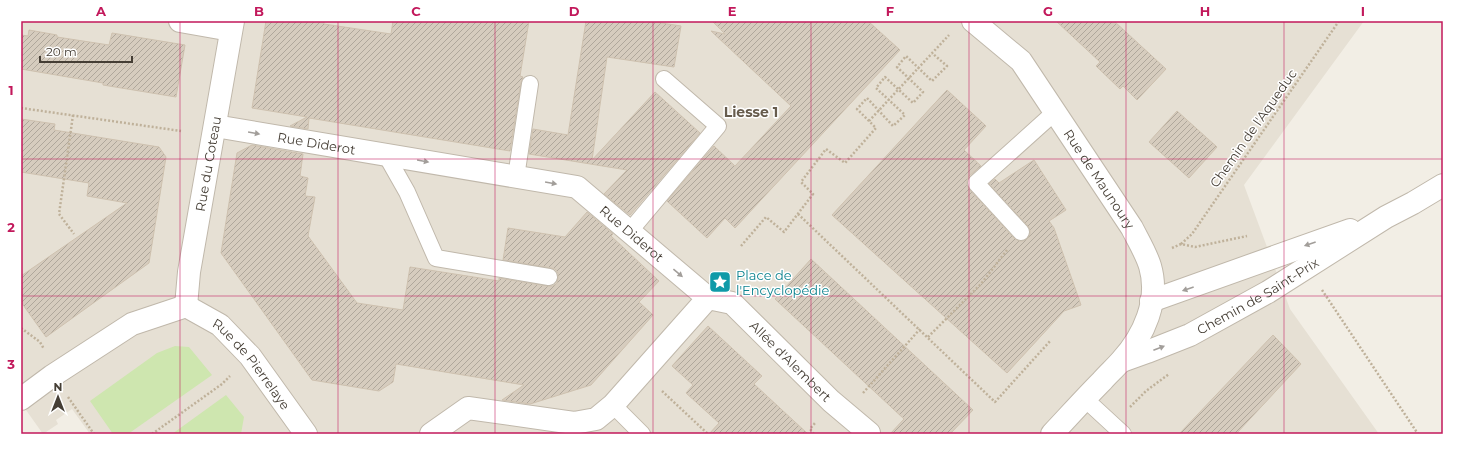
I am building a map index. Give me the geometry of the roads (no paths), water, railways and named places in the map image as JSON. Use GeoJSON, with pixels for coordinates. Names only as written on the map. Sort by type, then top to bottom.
{"type":"FeatureCollection","features":[{"type":"Feature","properties":{"kind":"street"},"geometry":{"type":"LineString","coordinates":[[180,21],[232,26]]}},
{"type":"Feature","properties":{"kind":"street","name":"Rue de Maunoury"},"geometry":{"type":"LineString","coordinates":[[973,21],[1021,61],[1132,228],[1147,257],[1152,276],[1152,302],[1146,323],[1139,336],[1122,360],[1052,434]]}},
{"type":"Feature","properties":{"kind":"street","name":"Rue du Coteau"},"geometry":{"type":"LineString","coordinates":[[186,306],[189,272],[232,26]]}},
{"type":"Feature","properties":{"kind":"street","name":"Rue Diderot"},"geometry":{"type":"LineString","coordinates":[[215,126],[578,188],[708,298]]}},
{"type":"Feature","properties":{"kind":"street","name":"Chemin de Saint-Prix"},"geometry":{"type":"LineString","coordinates":[[1122,360],[1190,335],[1268,292],[1386,217],[1443,185]]}},
{"type":"Feature","properties":{"kind":"street","name":"Chemin de Saint-Prix"},"geometry":{"type":"LineString","coordinates":[[1152,302],[1253,264],[1386,217]]}},
{"type":"Feature","properties":{"kind":"street"},"geometry":{"type":"LineString","coordinates":[[431,434],[468,408],[574,423],[596,419],[613,405],[708,298]]}},
{"type":"Feature","properties":{"kind":"street","name":"Allée d'Alembert"},"geometry":{"type":"LineString","coordinates":[[708,298],[732,303],[831,401],[846,412],[869,433]]}},
{"type":"Feature","properties":{"kind":"street"},"geometry":{"type":"LineString","coordinates":[[21,399],[52,376],[132,324],[186,306]]}},
{"type":"Feature","properties":{"kind":"street","name":"Rue de Pierrelaye"},"geometry":{"type":"LineString","coordinates":[[186,306],[220,325],[250,356],[306,434]]}},
{"type":"Feature","properties":{"kind":"lane"},"geometry":{"type":"LineString","coordinates":[[630,232],[718,126],[664,79]]}},
{"type":"Feature","properties":{"kind":"lane"},"geometry":{"type":"LineString","coordinates":[[516,177],[530,84]]}},
{"type":"Feature","properties":{"kind":"lane"},"geometry":{"type":"LineString","coordinates":[[1021,232],[976,183],[1054,112]]}},
{"type":"Feature","properties":{"kind":"lane"},"geometry":{"type":"LineString","coordinates":[[386,155],[407,192],[436,258],[549,277]]}},
{"type":"Feature","properties":{"kind":"lane"},"geometry":{"type":"LineString","coordinates":[[1085,399],[1123,434]]}},
{"type":"Feature","properties":{"kind":"lane"},"geometry":{"type":"LineString","coordinates":[[613,405],[642,434]]}},
{"type":"Feature","properties":{"kind":"place","name":"Place de l'Encyclopédie"},"geometry":{"type":"Point","coordinates":[720,282]}},
{"type":"Feature","properties":{"kind":"district","name":"Liesse 1"},"geometry":{"type":"Point","coordinates":[751,112]}}]}
